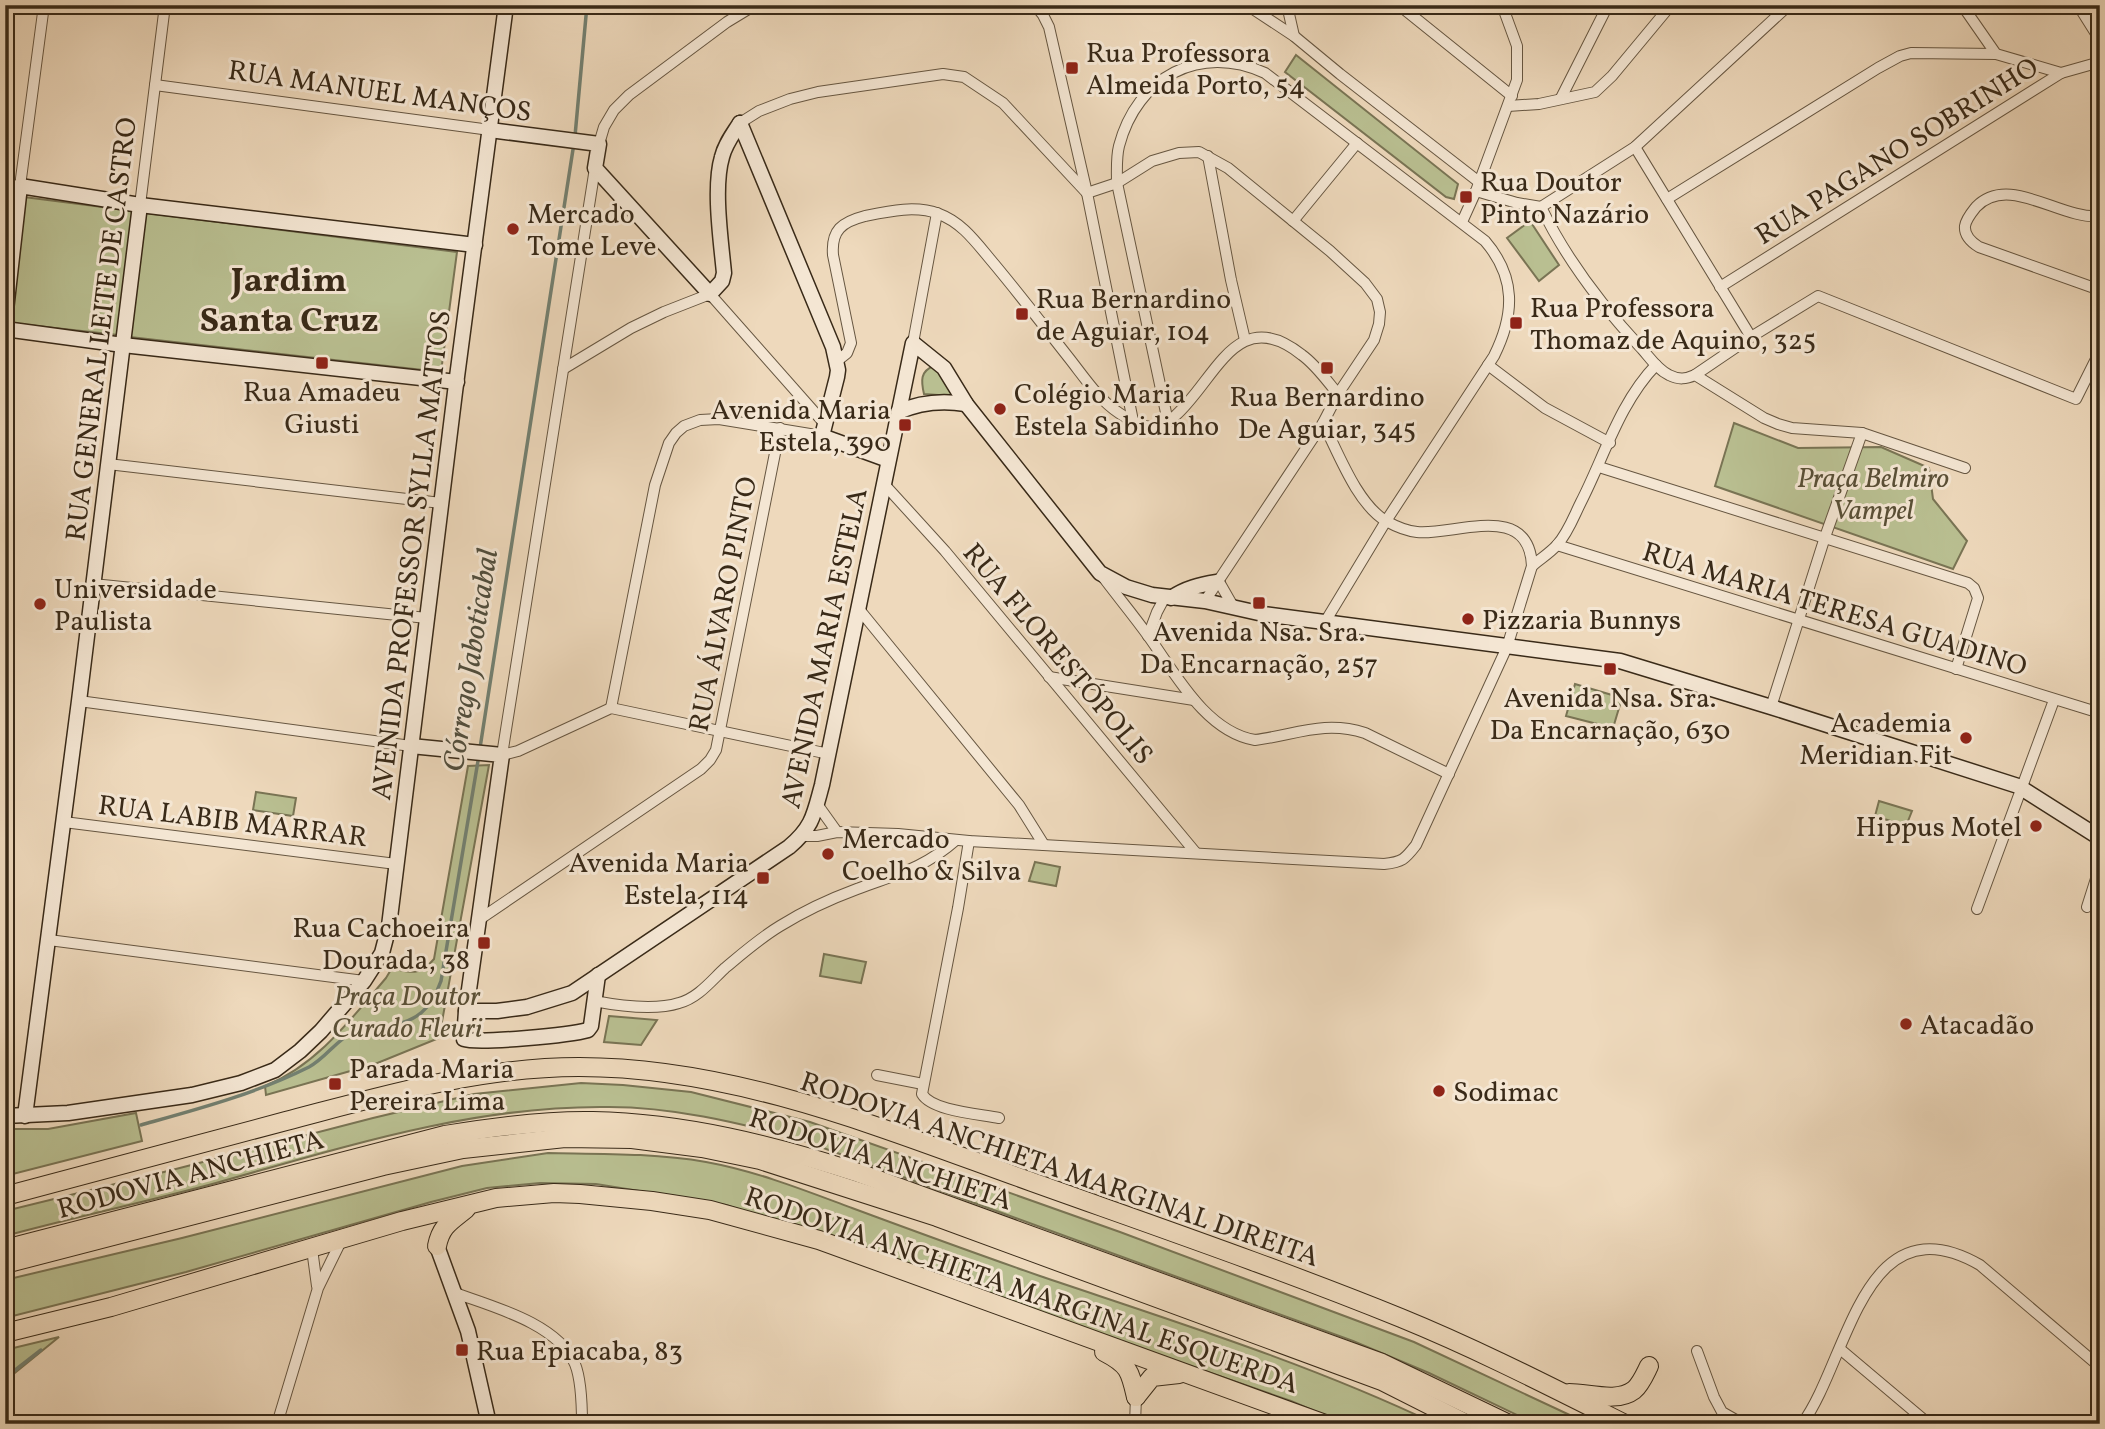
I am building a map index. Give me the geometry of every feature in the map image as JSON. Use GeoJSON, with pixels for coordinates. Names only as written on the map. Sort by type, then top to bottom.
{"type":"FeatureCollection","features":[{"type":"Feature","properties":{"kind":"highway","name":"RODOVIA ANCHIETA MARGINAL DIREITA"},"geometry":{"type":"LineString","coordinates":[[5,1196],[379,1097],[463,1078],[506,1071],[577,1067],[624,1068],[675,1074],[748,1088],[893,1131],[1242,1258],[1403,1319],[1625,1424]]}},
{"type":"Feature","properties":{"kind":"highway","name":"RODOVIA ANCHIETA"},"geometry":{"type":"LineString","coordinates":[[5,1249],[444,1135],[556,1122],[638,1123],[709,1132],[796,1152],[859,1173],[1382,1363],[1509,1424]]}},
{"type":"Feature","properties":{"kind":"highway","name":"RODOVIA ANCHIETA"},"geometry":{"type":"LineString","coordinates":[[5,1264],[383,1166],[463,1149],[565,1138],[632,1139],[702,1148],[760,1160],[937,1216],[1382,1381],[1467,1424]]}},
{"type":"Feature","properties":{"kind":"highway","name":"RODOVIA ANCHIETA MARGINAL ESQUERDA"},"geometry":{"type":"LineString","coordinates":[[5,1333],[111,1307],[402,1221],[496,1198],[554,1193],[652,1201],[710,1210],[819,1240],[1325,1424]]}},
{"type":"Feature","properties":{"kind":"highway"},"geometry":{"type":"LineString","coordinates":[[437,1247],[444,1227],[471,1205]]}},
{"type":"Feature","properties":{"kind":"highway"},"geometry":{"type":"LineString","coordinates":[[402,1221],[418,1228],[437,1247]]}},
{"type":"Feature","properties":{"kind":"highway"},"geometry":{"type":"LineString","coordinates":[[1055,1326],[1122,1361],[1131,1374],[1136,1397]]}},
{"type":"Feature","properties":{"kind":"highway"},"geometry":{"type":"LineString","coordinates":[[1563,1393],[1624,1395],[1636,1389],[1649,1366]]}},
{"type":"Feature","properties":{"kind":"highway"},"geometry":{"type":"LineString","coordinates":[[1136,1397],[1152,1377],[1188,1373]]}},
{"type":"Feature","properties":{"kind":"street"},"geometry":{"type":"LineString","coordinates":[[5,319],[12,185],[44,5]]}},
{"type":"Feature","properties":{"kind":"street","name":"RUA GENERAL LEITE DE CASTRO"},"geometry":{"type":"LineString","coordinates":[[25,1116],[165,5]]}},
{"type":"Feature","properties":{"kind":"street","name":"AVENIDA PROFESSOR SYLLA MATTOS"},"geometry":{"type":"LineString","coordinates":[[5,1116],[68,1113],[192,1095],[240,1083],[275,1070],[300,1051],[340,1012],[382,953],[396,864],[506,5]]}},
{"type":"Feature","properties":{"kind":"street"},"geometry":{"type":"LineString","coordinates":[[598,975],[591,1026],[588,1030],[529,1037],[464,1039],[480,919],[496,755],[564,369],[599,144],[604,127],[614,110],[629,95],[727,22],[755,5]]}},
{"type":"Feature","properties":{"kind":"street"},"geometry":{"type":"LineString","coordinates":[[1035,5],[1049,27],[1087,192],[1133,421]]}},
{"type":"Feature","properties":{"kind":"street"},"geometry":{"type":"LineString","coordinates":[[1247,5],[1294,36],[1477,187],[1517,203],[1541,207],[1635,147],[1789,5]]}},
{"type":"Feature","properties":{"kind":"street"},"geometry":{"type":"LineString","coordinates":[[1287,5],[1294,36]]}},
{"type":"Feature","properties":{"kind":"street"},"geometry":{"type":"LineString","coordinates":[[1399,5],[1510,101],[1539,103],[1590,94],[1602,87],[1671,5]]}},
{"type":"Feature","properties":{"kind":"street"},"geometry":{"type":"LineString","coordinates":[[1409,5],[1415,17]]}},
{"type":"Feature","properties":{"kind":"street"},"geometry":{"type":"LineString","coordinates":[[1462,222],[1517,80],[1517,46],[1502,5]]}},
{"type":"Feature","properties":{"kind":"street"},"geometry":{"type":"LineString","coordinates":[[1561,98],[1608,5]]}},
{"type":"Feature","properties":{"kind":"street"},"geometry":{"type":"LineString","coordinates":[[1962,5],[1996,54]]}},
{"type":"Feature","properties":{"kind":"street"},"geometry":{"type":"LineString","coordinates":[[2078,5],[2100,40]]}},
{"type":"Feature","properties":{"kind":"street"},"geometry":{"type":"LineString","coordinates":[[1667,200],[1843,89],[1911,52],[1996,54],[2061,73]]}},
{"type":"Feature","properties":{"kind":"street"},"geometry":{"type":"LineString","coordinates":[[1168,422],[1117,183],[1119,147],[1133,112],[1146,93],[1171,75],[1190,65],[1208,61],[1242,63],[1265,73],[1485,241],[1495,252],[1508,284],[1507,321],[1503,338],[1325,622]]}},
{"type":"Feature","properties":{"kind":"street","name":"RUA PAGANO SOBRINHO"},"geometry":{"type":"LineString","coordinates":[[1720,287],[2061,73],[2100,62]]}},
{"type":"Feature","properties":{"kind":"street"},"geometry":{"type":"LineString","coordinates":[[564,369],[631,328],[710,294],[722,281],[724,273],[718,186],[721,159],[729,139],[740,123],[773,105],[818,92],[943,74],[964,77],[1003,103],[1087,192]]}},
{"type":"Feature","properties":{"kind":"street","name":"RUA MANUEL MANÇOS"},"geometry":{"type":"LineString","coordinates":[[155,85],[599,144]]}},
{"type":"Feature","properties":{"kind":"street"},"geometry":{"type":"LineString","coordinates":[[740,123],[837,361],[837,377],[823,429]]}},
{"type":"Feature","properties":{"kind":"street"},"geometry":{"type":"LineString","coordinates":[[1293,221],[1357,143]]}},
{"type":"Feature","properties":{"kind":"street"},"geometry":{"type":"LineString","coordinates":[[1635,147],[1751,337]]}},
{"type":"Feature","properties":{"kind":"street"},"geometry":{"type":"LineString","coordinates":[[1087,192],[1117,183],[1152,161],[1189,151],[1208,156],[1228,168],[1293,221],[1366,283],[1377,299],[1380,312],[1374,340],[1338,394],[1323,423],[1205,601]]}},
{"type":"Feature","properties":{"kind":"street"},"geometry":{"type":"LineString","coordinates":[[1208,156],[1245,340]]}},
{"type":"Feature","properties":{"kind":"street"},"geometry":{"type":"LineString","coordinates":[[595,168],[710,294],[805,403],[823,429]]}},
{"type":"Feature","properties":{"kind":"street"},"geometry":{"type":"LineString","coordinates":[[12,185],[140,205],[475,245]]}},
{"type":"Feature","properties":{"kind":"street"},"geometry":{"type":"LineString","coordinates":[[2100,216],[2067,212],[2027,198],[2001,194],[1987,198],[1978,205],[1965,224],[1966,234],[1979,247],[2100,290]]}},
{"type":"Feature","properties":{"kind":"street"},"geometry":{"type":"LineString","coordinates":[[1541,207],[1581,275],[1626,332],[1656,365],[1672,377],[1685,379],[1695,375],[1818,296],[2076,399],[2100,351]]}},
{"type":"Feature","properties":{"kind":"street"},"geometry":{"type":"LineString","coordinates":[[837,361],[847,353],[851,343],[833,256],[835,232],[852,220],[898,210],[923,210],[951,219],[965,230],[1092,387],[1118,413],[1133,421],[1152,427],[1168,422],[1192,398],[1230,350],[1245,340],[1258,337],[1290,346],[1304,356],[1338,394]]}},
{"type":"Feature","properties":{"kind":"street"},"geometry":{"type":"LineString","coordinates":[[937,213],[913,343],[944,368],[966,404],[1100,573],[1194,700],[1220,724],[1245,738],[1268,738],[1312,727],[1350,728],[1449,774]]}},
{"type":"Feature","properties":{"kind":"street"},"geometry":{"type":"LineString","coordinates":[[5,329],[123,345],[457,382]]}},
{"type":"Feature","properties":{"kind":"street","name":"AVENIDA MARIA ESTELA"},"geometry":{"type":"LineString","coordinates":[[466,1011],[527,1007],[572,993],[780,853],[809,827],[829,754],[913,343]]}},
{"type":"Feature","properties":{"kind":"street"},"geometry":{"type":"LineString","coordinates":[[1488,365],[1545,408],[1610,443]]}},
{"type":"Feature","properties":{"kind":"street"},"geometry":{"type":"LineString","coordinates":[[1532,566],[1557,545],[1567,530],[1637,387],[1656,365]]}},
{"type":"Feature","properties":{"kind":"street"},"geometry":{"type":"LineString","coordinates":[[1695,375],[1778,424],[1792,428],[1862,433],[1965,468]]}},
{"type":"Feature","properties":{"kind":"street"},"geometry":{"type":"LineString","coordinates":[[898,412],[912,405],[932,402],[952,401],[966,404]]}},
{"type":"Feature","properties":{"kind":"street"},"geometry":{"type":"LineString","coordinates":[[611,708],[655,485],[669,443],[684,426],[700,420],[719,419],[780,428],[823,429],[888,460]]}},
{"type":"Feature","properties":{"kind":"street"},"geometry":{"type":"LineString","coordinates":[[803,835],[817,836],[837,832],[898,834],[969,841],[1384,864],[1406,858],[1416,845],[1507,647],[1532,566],[1532,556],[1524,540],[1500,526],[1482,525],[1418,532],[1386,521],[1365,500],[1323,423]]}},
{"type":"Feature","properties":{"kind":"street","name":"RUA ÁLVARO PINTO"},"geometry":{"type":"LineString","coordinates":[[480,919],[701,769],[710,760],[716,750],[720,732],[780,428]]}},
{"type":"Feature","properties":{"kind":"street"},"geometry":{"type":"LineString","coordinates":[[1771,706],[1825,537],[1862,433]]}},
{"type":"Feature","properties":{"kind":"street"},"geometry":{"type":"LineString","coordinates":[[108,464],[441,503]]}},
{"type":"Feature","properties":{"kind":"street"},"geometry":{"type":"LineString","coordinates":[[1599,467],[1962,580],[1975,587],[1978,598],[1976,608],[1956,669]]}},
{"type":"Feature","properties":{"kind":"street","name":"RUA FLORESTÓPOLIS"},"geometry":{"type":"LineString","coordinates":[[884,484],[945,551],[1196,853]]}},
{"type":"Feature","properties":{"kind":"street","name":"RUA MARIA TERESA GUADINO"},"geometry":{"type":"LineString","coordinates":[[1557,545],[2100,713]]}},
{"type":"Feature","properties":{"kind":"street"},"geometry":{"type":"LineString","coordinates":[[1100,573],[1126,587],[1168,598],[1205,601],[1263,614],[1620,661],[1771,706],[2022,788],[2100,838]]}},
{"type":"Feature","properties":{"kind":"street"},"geometry":{"type":"LineString","coordinates":[[1148,636],[1157,612],[1168,598],[1197,585],[1217,581]]}},
{"type":"Feature","properties":{"kind":"street"},"geometry":{"type":"LineString","coordinates":[[1217,581],[1234,608]]}},
{"type":"Feature","properties":{"kind":"street"},"geometry":{"type":"LineString","coordinates":[[93,584],[427,618]]}},
{"type":"Feature","properties":{"kind":"street"},"geometry":{"type":"LineString","coordinates":[[858,608],[1018,805],[1044,845]]}},
{"type":"Feature","properties":{"kind":"street"},"geometry":{"type":"LineString","coordinates":[[1049,677],[1194,700]]}},
{"type":"Feature","properties":{"kind":"street"},"geometry":{"type":"LineString","coordinates":[[1977,909],[2053,700]]}},
{"type":"Feature","properties":{"kind":"street"},"geometry":{"type":"LineString","coordinates":[[79,701],[496,755],[519,751],[611,708],[829,754]]}},
{"type":"Feature","properties":{"kind":"street"},"geometry":{"type":"LineString","coordinates":[[817,804],[837,832]]}},
{"type":"Feature","properties":{"kind":"street","name":"RUA LABIB MARRAR"},"geometry":{"type":"LineString","coordinates":[[64,822],[396,864]]}},
{"type":"Feature","properties":{"kind":"street"},"geometry":{"type":"LineString","coordinates":[[594,1002],[661,1007],[684,1001],[698,993],[759,940],[787,921],[824,903],[917,867],[931,860],[956,840]]}},
{"type":"Feature","properties":{"kind":"street"},"geometry":{"type":"LineString","coordinates":[[969,841],[923,1084],[923,1097],[937,1106],[999,1118]]}},
{"type":"Feature","properties":{"kind":"street"},"geometry":{"type":"LineString","coordinates":[[2087,907],[2100,866]]}},
{"type":"Feature","properties":{"kind":"street"},"geometry":{"type":"LineString","coordinates":[[49,940],[364,981]]}},
{"type":"Feature","properties":{"kind":"street"},"geometry":{"type":"LineString","coordinates":[[877,1075],[923,1084]]}},
{"type":"Feature","properties":{"kind":"street"},"geometry":{"type":"LineString","coordinates":[[276,1424],[318,1287],[341,1241]]}},
{"type":"Feature","properties":{"kind":"street"},"geometry":{"type":"LineString","coordinates":[[437,1247],[468,1331],[489,1424]]}},
{"type":"Feature","properties":{"kind":"street"},"geometry":{"type":"LineString","coordinates":[[312,1249],[318,1287]]}},
{"type":"Feature","properties":{"kind":"street"},"geometry":{"type":"LineString","coordinates":[[1802,1424],[1840,1349],[1856,1308],[1870,1285],[1888,1265],[1913,1252],[1937,1249],[1960,1254],[1980,1265],[2100,1367]]}},
{"type":"Feature","properties":{"kind":"street"},"geometry":{"type":"LineString","coordinates":[[455,1293],[528,1322],[551,1335],[567,1349],[576,1367],[582,1424]]}},
{"type":"Feature","properties":{"kind":"street"},"geometry":{"type":"LineString","coordinates":[[1840,1349],[1929,1424]]}},
{"type":"Feature","properties":{"kind":"street"},"geometry":{"type":"LineString","coordinates":[[1697,1351],[1722,1412],[1744,1424]]}},
{"type":"Feature","properties":{"kind":"street"},"geometry":{"type":"LineString","coordinates":[[1135,1424],[1136,1397]]}},
{"type":"Feature","properties":{"kind":"green space"},"geometry":{"type":"Polygon","coordinates":[[[1296,55],[1458,184],[1454,199],[1446,197],[1285,72],[1296,55]]]}},
{"type":"Feature","properties":{"kind":"green space"},"geometry":{"type":"Polygon","coordinates":[[[24,197],[134,211],[118,335],[10,323],[24,197]]]}},
{"type":"Feature","properties":{"kind":"green space"},"geometry":{"type":"Polygon","coordinates":[[[146,213],[457,252],[441,372],[130,337],[146,213]]]}},
{"type":"Feature","properties":{"kind":"green space"},"geometry":{"type":"Polygon","coordinates":[[[1530,221],[1559,265],[1539,281],[1507,238],[1530,221]]]}},
{"type":"Feature","properties":{"kind":"green space"},"geometry":{"type":"Polygon","coordinates":[[[934,366],[948,380],[952,396],[924,394],[923,377],[926,371],[934,366]]]}},
{"type":"Feature","properties":{"kind":"green space","name":"Praça Belmiro Vampel"},"geometry":{"type":"Polygon","coordinates":[[[1734,423],[1798,448],[1881,447],[1929,468],[1933,499],[1967,541],[1953,569],[1715,486],[1734,423]]]}},
{"type":"Feature","properties":{"kind":"green space"},"geometry":{"type":"Polygon","coordinates":[[[1575,684],[1622,698],[1613,728],[1566,716],[1575,684]]]}},
{"type":"Feature","properties":{"kind":"green space","name":"Praça Doutor Curado Fleuri"},"geometry":{"type":"Polygon","coordinates":[[[489,765],[439,1038],[375,1064],[266,1095],[265,1086],[301,1066],[332,1040],[392,968],[420,971],[434,959],[468,766],[489,765]]]}},
{"type":"Feature","properties":{"kind":"green space"},"geometry":{"type":"Polygon","coordinates":[[[256,792],[296,798],[293,816],[253,810],[256,792]]]}},
{"type":"Feature","properties":{"kind":"green space"},"geometry":{"type":"Polygon","coordinates":[[[1879,801],[1912,811],[1906,826],[1875,816],[1879,801]]]}},
{"type":"Feature","properties":{"kind":"green space"},"geometry":{"type":"Polygon","coordinates":[[[1035,862],[1060,867],[1056,886],[1029,881],[1035,862]]]}},
{"type":"Feature","properties":{"kind":"green space"},"geometry":{"type":"Polygon","coordinates":[[[824,954],[866,962],[861,983],[820,976],[824,954]]]}},
{"type":"Feature","properties":{"kind":"green space"},"geometry":{"type":"Polygon","coordinates":[[[609,1016],[657,1020],[641,1045],[604,1042],[609,1016]]]}},
{"type":"Feature","properties":{"kind":"green space"},"geometry":{"type":"Polygon","coordinates":[[[581,1083],[691,1092],[810,1122],[1120,1232],[1414,1342],[1589,1424],[1536,1424],[1429,1373],[1353,1341],[796,1138],[727,1121],[656,1110],[559,1108],[459,1121],[361,1143],[190,1190],[5,1236],[5,1211],[474,1094],[581,1083]]]}},
{"type":"Feature","properties":{"kind":"green space"},"geometry":{"type":"Polygon","coordinates":[[[136,1113],[142,1141],[5,1176],[5,1129],[48,1129],[136,1113]]]}},
{"type":"Feature","properties":{"kind":"green space"},"geometry":{"type":"Polygon","coordinates":[[[548,1153],[667,1157],[706,1162],[762,1176],[1016,1268],[1290,1362],[1436,1424],[1345,1424],[1291,1401],[726,1205],[596,1184],[540,1183],[487,1188],[186,1272],[5,1318],[5,1280],[462,1166],[548,1153]]]}},
{"type":"Feature","properties":{"kind":"green space"},"geometry":{"type":"Polygon","coordinates":[[[59,1337],[5,1381],[5,1350],[59,1337]]]}},
{"type":"Feature","properties":{"kind":"waterway","name":"Córrego Jaboticabal"},"geometry":{"type":"LineString","coordinates":[[575,136],[587,5]]}},
{"type":"Feature","properties":{"kind":"waterway","name":"Córrego Jaboticabal"},"geometry":{"type":"LineString","coordinates":[[480,748],[574,143]]}},
{"type":"Feature","properties":{"kind":"waterway","name":"Córrego Jaboticabal"},"geometry":{"type":"LineString","coordinates":[[141,1125],[226,1100],[289,1077],[315,1063],[355,1031],[398,1024],[422,1012],[433,999],[441,981],[479,755]]}},
{"type":"Feature","properties":{"kind":"waterway","name":"Córrego Jaboticabal"},"geometry":{"type":"LineString","coordinates":[[5,1378],[41,1350]]}},
{"type":"Feature","properties":{"kind":"place","name":"Rua Professora Almeida Porto, 54"},"geometry":{"type":"Point","coordinates":[1072,68]}},
{"type":"Feature","properties":{"kind":"place","name":"Rua Doutor Pinto Nazário"},"geometry":{"type":"Point","coordinates":[1466,197]}},
{"type":"Feature","properties":{"kind":"place","name":"Mercado Tome Leve"},"geometry":{"type":"Point","coordinates":[513,229]}},
{"type":"Feature","properties":{"kind":"place","name":"Rua Bernardino de Aguiar, 104"},"geometry":{"type":"Point","coordinates":[1022,314]}},
{"type":"Feature","properties":{"kind":"place","name":"Rua Professora Thomaz de Aquino, 325"},"geometry":{"type":"Point","coordinates":[1516,323]}},
{"type":"Feature","properties":{"kind":"place","name":"Rua Amadeu Giusti"},"geometry":{"type":"Point","coordinates":[322,363]}},
{"type":"Feature","properties":{"kind":"place","name":"Rua Bernardino De Aguiar, 345"},"geometry":{"type":"Point","coordinates":[1327,368]}},
{"type":"Feature","properties":{"kind":"place","name":"Colégio Maria Estela Sabidinho"},"geometry":{"type":"Point","coordinates":[1000,409]}},
{"type":"Feature","properties":{"kind":"place","name":"Avenida Maria Estela, 390"},"geometry":{"type":"Point","coordinates":[905,425]}},
{"type":"Feature","properties":{"kind":"place","name":"Avenida Nsa. Sra. Da Encarnação, 257"},"geometry":{"type":"Point","coordinates":[1259,603]}},
{"type":"Feature","properties":{"kind":"place","name":"Universidade Paulista"},"geometry":{"type":"Point","coordinates":[40,604]}},
{"type":"Feature","properties":{"kind":"place","name":"Pizzaria Bunnys"},"geometry":{"type":"Point","coordinates":[1468,619]}},
{"type":"Feature","properties":{"kind":"place","name":"Avenida Nsa. Sra. Da Encarnação, 630"},"geometry":{"type":"Point","coordinates":[1610,669]}},
{"type":"Feature","properties":{"kind":"place","name":"Academia Meridian Fit"},"geometry":{"type":"Point","coordinates":[1966,738]}},
{"type":"Feature","properties":{"kind":"place","name":"Hippus Motel"},"geometry":{"type":"Point","coordinates":[2036,826]}},
{"type":"Feature","properties":{"kind":"place","name":"Mercado Coelho & Silva"},"geometry":{"type":"Point","coordinates":[828,854]}},
{"type":"Feature","properties":{"kind":"place","name":"Avenida Maria Estela, 114"},"geometry":{"type":"Point","coordinates":[763,878]}},
{"type":"Feature","properties":{"kind":"place","name":"Rua Cachoeira Dourada, 38"},"geometry":{"type":"Point","coordinates":[484,943]}},
{"type":"Feature","properties":{"kind":"place","name":"Atacadão"},"geometry":{"type":"Point","coordinates":[1906,1024]}},
{"type":"Feature","properties":{"kind":"place","name":"Parada Maria Pereira Lima"},"geometry":{"type":"Point","coordinates":[335,1084]}},
{"type":"Feature","properties":{"kind":"place","name":"Sodimac"},"geometry":{"type":"Point","coordinates":[1439,1091]}},
{"type":"Feature","properties":{"kind":"place","name":"Rua Epiacaba, 83"},"geometry":{"type":"Point","coordinates":[462,1350]}},
{"type":"Feature","properties":{"kind":"district","name":"Jardim Santa Cruz"},"geometry":{"type":"Point","coordinates":[289,299]}}]}
